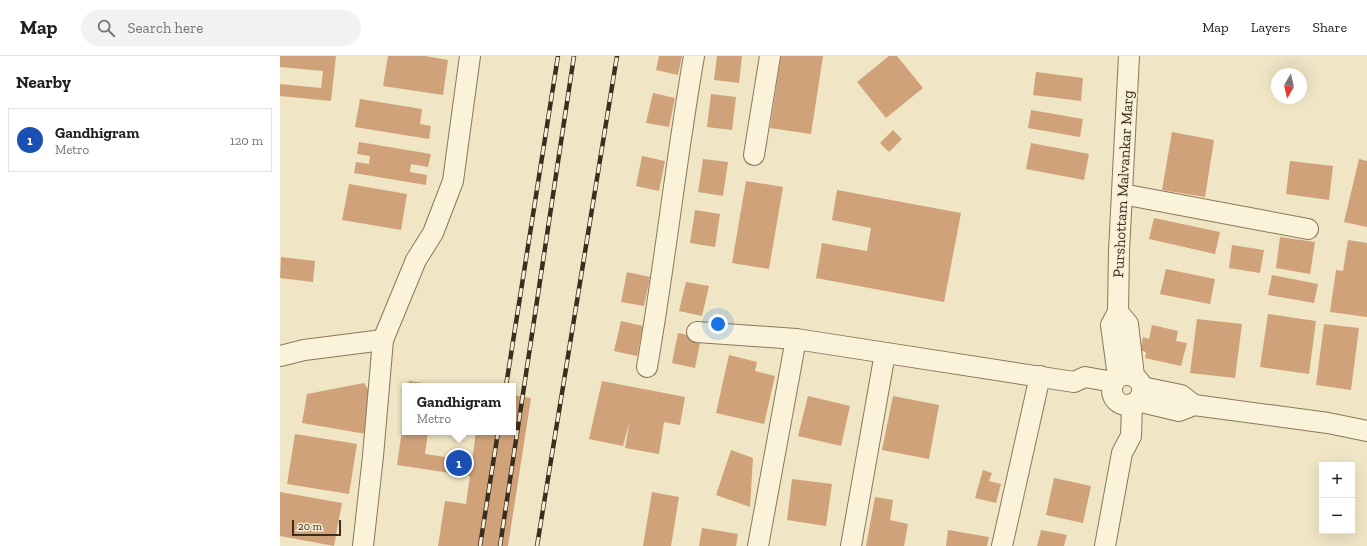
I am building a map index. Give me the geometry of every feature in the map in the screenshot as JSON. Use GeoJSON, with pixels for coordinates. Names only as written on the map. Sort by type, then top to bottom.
{"type":"FeatureCollection","features":[{"type":"Feature","properties":{"kind":"street"},"geometry":{"type":"LineString","coordinates":[[363,546],[373,456],[383,340],[416,260],[433,233],[453,181],[470,56]]}},
{"type":"Feature","properties":{"kind":"street"},"geometry":{"type":"LineString","coordinates":[[647,367],[656,317],[670,204],[694,56]]}},
{"type":"Feature","properties":{"kind":"street"},"geometry":{"type":"LineString","coordinates":[[754,155],[770,56]]}},
{"type":"Feature","properties":{"kind":"street","name":"Purshottam Malvankar Marg"},"geometry":{"type":"LineString","coordinates":[[1126,391],[1128,324],[1118,312],[1129,56]]}},
{"type":"Feature","properties":{"kind":"street"},"geometry":{"type":"LineString","coordinates":[[1122,194],[1308,229]]}},
{"type":"Feature","properties":{"kind":"street"},"geometry":{"type":"LineString","coordinates":[[697,332],[796,339],[885,352],[1074,382],[1084,391],[1126,391],[1179,410],[1194,405],[1328,423],[1367,431]]}},
{"type":"Feature","properties":{"kind":"street"},"geometry":{"type":"LineString","coordinates":[[759,546],[796,339]]}},
{"type":"Feature","properties":{"kind":"street"},"geometry":{"type":"LineString","coordinates":[[280,356],[304,350],[383,340]]}},
{"type":"Feature","properties":{"kind":"street"},"geometry":{"type":"LineString","coordinates":[[851,546],[885,352]]}},
{"type":"Feature","properties":{"kind":"street"},"geometry":{"type":"LineString","coordinates":[[1002,546],[1040,376]]}},
{"type":"Feature","properties":{"kind":"street"},"geometry":{"type":"LineString","coordinates":[[1105,546],[1122,453],[1131,436],[1126,391]]}},
{"type":"Feature","properties":{"kind":"building"},"geometry":{"type":"Polygon","coordinates":[[[280,56],[336,56],[331,101],[280,96],[280,84],[321,88],[323,71],[280,67],[280,56]]]}},
{"type":"Feature","properties":{"kind":"building"},"geometry":{"type":"Polygon","coordinates":[[[388,56],[425,56],[448,60],[443,95],[383,86],[388,56]]]}},
{"type":"Feature","properties":{"kind":"building"},"geometry":{"type":"Polygon","coordinates":[[[659,56],[682,56],[678,75],[656,70],[659,56]]]}},
{"type":"Feature","properties":{"kind":"building"},"geometry":{"type":"Polygon","coordinates":[[[717,56],[742,56],[739,83],[714,80],[717,56]]]}},
{"type":"Feature","properties":{"kind":"building"},"geometry":{"type":"Polygon","coordinates":[[[781,56],[823,56],[811,134],[770,128],[781,56]]]}},
{"type":"Feature","properties":{"kind":"building"},"geometry":{"type":"Polygon","coordinates":[[[889,56],[897,56],[923,88],[886,118],[857,82],[889,56]]]}},
{"type":"Feature","properties":{"kind":"building"},"geometry":{"type":"Polygon","coordinates":[[[1036,72],[1083,78],[1081,101],[1033,95],[1036,72]]]}},
{"type":"Feature","properties":{"kind":"building"},"geometry":{"type":"Polygon","coordinates":[[[653,93],[675,98],[669,127],[646,123],[653,93]]]}},
{"type":"Feature","properties":{"kind":"building"},"geometry":{"type":"Polygon","coordinates":[[[711,94],[736,97],[732,130],[707,127],[711,94]]]}},
{"type":"Feature","properties":{"kind":"building"},"geometry":{"type":"Polygon","coordinates":[[[360,99],[422,109],[420,124],[431,126],[429,139],[355,127],[360,99]]]}},
{"type":"Feature","properties":{"kind":"building"},"geometry":{"type":"Polygon","coordinates":[[[1031,110],[1083,119],[1080,137],[1028,128],[1031,110]]]}},
{"type":"Feature","properties":{"kind":"building"},"geometry":{"type":"Polygon","coordinates":[[[893,130],[902,139],[889,152],[880,143],[893,130]]]}},
{"type":"Feature","properties":{"kind":"building"},"geometry":{"type":"Polygon","coordinates":[[[1172,132],[1214,140],[1205,197],[1162,190],[1172,132]]]}},
{"type":"Feature","properties":{"kind":"building"},"geometry":{"type":"Polygon","coordinates":[[[359,142],[431,154],[428,167],[411,164],[410,172],[427,175],[426,185],[354,173],[356,162],[369,164],[370,156],[357,154],[359,142]]]}},
{"type":"Feature","properties":{"kind":"building"},"geometry":{"type":"Polygon","coordinates":[[[1031,143],[1089,154],[1084,180],[1026,169],[1031,143]]]}},
{"type":"Feature","properties":{"kind":"building"},"geometry":{"type":"Polygon","coordinates":[[[642,156],[665,161],[659,191],[636,186],[642,156]]]}},
{"type":"Feature","properties":{"kind":"building"},"geometry":{"type":"Polygon","coordinates":[[[703,159],[728,162],[723,196],[698,192],[703,159]]]}},
{"type":"Feature","properties":{"kind":"building"},"geometry":{"type":"Polygon","coordinates":[[[1359,159],[1367,161],[1367,227],[1344,222],[1359,159]]]}},
{"type":"Feature","properties":{"kind":"building"},"geometry":{"type":"Polygon","coordinates":[[[1290,161],[1333,166],[1329,200],[1286,194],[1290,161]]]}},
{"type":"Feature","properties":{"kind":"building"},"geometry":{"type":"Polygon","coordinates":[[[746,181],[783,187],[769,269],[732,263],[746,181]]]}},
{"type":"Feature","properties":{"kind":"building"},"geometry":{"type":"Polygon","coordinates":[[[349,184],[407,194],[401,230],[342,220],[349,184]]]}},
{"type":"Feature","properties":{"kind":"building"},"geometry":{"type":"Polygon","coordinates":[[[837,190],[961,213],[944,302],[816,278],[822,243],[867,251],[871,228],[832,220],[837,190]]]}},
{"type":"Feature","properties":{"kind":"building"},"geometry":{"type":"Polygon","coordinates":[[[695,210],[720,214],[715,247],[690,243],[695,210]]]}},
{"type":"Feature","properties":{"kind":"building"},"geometry":{"type":"Polygon","coordinates":[[[1154,218],[1220,232],[1215,254],[1149,239],[1154,218]]]}},
{"type":"Feature","properties":{"kind":"building"},"geometry":{"type":"Polygon","coordinates":[[[1280,237],[1315,242],[1310,274],[1276,268],[1280,237]]]}},
{"type":"Feature","properties":{"kind":"building"},"geometry":{"type":"Polygon","coordinates":[[[1348,240],[1367,243],[1367,317],[1330,312],[1336,270],[1343,271],[1348,240]]]}},
{"type":"Feature","properties":{"kind":"building"},"geometry":{"type":"Polygon","coordinates":[[[1232,245],[1264,250],[1260,273],[1229,268],[1232,245]]]}},
{"type":"Feature","properties":{"kind":"building"},"geometry":{"type":"Polygon","coordinates":[[[281,257],[315,261],[313,282],[280,278],[281,257]]]}},
{"type":"Feature","properties":{"kind":"building"},"geometry":{"type":"Polygon","coordinates":[[[1166,269],[1215,279],[1210,304],[1160,294],[1166,269]]]}},
{"type":"Feature","properties":{"kind":"building"},"geometry":{"type":"Polygon","coordinates":[[[627,272],[650,277],[644,306],[621,302],[627,272]]]}},
{"type":"Feature","properties":{"kind":"building"},"geometry":{"type":"Polygon","coordinates":[[[1272,275],[1318,284],[1314,303],[1268,295],[1272,275]]]}},
{"type":"Feature","properties":{"kind":"building"},"geometry":{"type":"Polygon","coordinates":[[[686,282],[709,286],[702,316],[679,311],[686,282]]]}},
{"type":"Feature","properties":{"kind":"building"},"geometry":{"type":"Polygon","coordinates":[[[1268,314],[1316,321],[1309,374],[1260,367],[1268,314]]]}},
{"type":"Feature","properties":{"kind":"building"},"geometry":{"type":"Polygon","coordinates":[[[1197,319],[1242,324],[1235,378],[1190,373],[1197,319]]]}},
{"type":"Feature","properties":{"kind":"building"},"geometry":{"type":"Polygon","coordinates":[[[621,321],[643,326],[637,356],[614,351],[621,321]]]}},
{"type":"Feature","properties":{"kind":"building"},"geometry":{"type":"Polygon","coordinates":[[[1324,324],[1359,328],[1351,390],[1316,385],[1324,324]]]}},
{"type":"Feature","properties":{"kind":"building"},"geometry":{"type":"Polygon","coordinates":[[[1152,325],[1178,331],[1176,341],[1187,343],[1181,366],[1145,358],[1146,352],[1140,350],[1143,337],[1149,339],[1152,325]]]}},
{"type":"Feature","properties":{"kind":"building"},"geometry":{"type":"Polygon","coordinates":[[[678,333],[701,338],[695,368],[672,363],[678,333]]]}},
{"type":"Feature","properties":{"kind":"building"},"geometry":{"type":"Polygon","coordinates":[[[729,355],[757,362],[755,371],[775,376],[764,424],[716,413],[729,355]]]}},
{"type":"Feature","properties":{"kind":"building"},"geometry":{"type":"Polygon","coordinates":[[[409,381],[423,383],[409,383],[409,381]]]}},
{"type":"Feature","properties":{"kind":"building"},"geometry":{"type":"Polygon","coordinates":[[[602,381],[685,397],[680,425],[664,422],[659,454],[625,448],[630,420],[623,446],[589,439],[602,381]]]}},
{"type":"Feature","properties":{"kind":"building"},"geometry":{"type":"Polygon","coordinates":[[[364,383],[377,403],[372,435],[302,423],[307,394],[364,383]]]}},
{"type":"Feature","properties":{"kind":"building"},"geometry":{"type":"Polygon","coordinates":[[[516,396],[531,398],[508,546],[438,546],[445,501],[466,504],[470,476],[397,465],[402,430],[402,435],[428,435],[425,454],[472,461],[476,435],[516,435],[516,396]]]}},
{"type":"Feature","properties":{"kind":"building"},"geometry":{"type":"Polygon","coordinates":[[[808,396],[850,406],[841,446],[798,436],[808,396]]]}},
{"type":"Feature","properties":{"kind":"building"},"geometry":{"type":"Polygon","coordinates":[[[893,396],[939,405],[929,459],[882,450],[893,396]]]}},
{"type":"Feature","properties":{"kind":"building"},"geometry":{"type":"Polygon","coordinates":[[[295,434],[357,444],[349,494],[287,484],[295,434]]]}},
{"type":"Feature","properties":{"kind":"building"},"geometry":{"type":"Polygon","coordinates":[[[731,450],[753,458],[750,507],[716,495],[731,450]]]}},
{"type":"Feature","properties":{"kind":"building"},"geometry":{"type":"Polygon","coordinates":[[[983,470],[992,473],[989,481],[1001,484],[996,503],[975,498],[983,470]]]}},
{"type":"Feature","properties":{"kind":"building"},"geometry":{"type":"Polygon","coordinates":[[[1054,478],[1091,486],[1083,523],[1046,515],[1054,478]]]}},
{"type":"Feature","properties":{"kind":"building"},"geometry":{"type":"Polygon","coordinates":[[[792,479],[832,484],[826,526],[787,520],[792,479]]]}},
{"type":"Feature","properties":{"kind":"building"},"geometry":{"type":"Polygon","coordinates":[[[280,492],[342,503],[334,546],[280,536],[280,492]]]}},
{"type":"Feature","properties":{"kind":"building"},"geometry":{"type":"Polygon","coordinates":[[[652,492],[679,497],[671,546],[643,546],[652,492]]]}},
{"type":"Feature","properties":{"kind":"building"},"geometry":{"type":"Polygon","coordinates":[[[875,497],[893,500],[890,520],[908,524],[904,546],[866,546],[875,497]]]}},
{"type":"Feature","properties":{"kind":"building"},"geometry":{"type":"Polygon","coordinates":[[[702,528],[738,534],[736,546],[699,546],[702,528]]]}},
{"type":"Feature","properties":{"kind":"building"},"geometry":{"type":"Polygon","coordinates":[[[948,530],[989,537],[987,546],[946,546],[948,530]]]}},
{"type":"Feature","properties":{"kind":"building"},"geometry":{"type":"Polygon","coordinates":[[[1041,530],[1067,535],[1064,546],[1037,546],[1041,530]]]}},
{"type":"Feature","properties":{"kind":"railway"},"geometry":{"type":"LineString","coordinates":[[506,383],[558,56]]}},
{"type":"Feature","properties":{"kind":"railway"},"geometry":{"type":"LineString","coordinates":[[500,546],[574,56]]}},
{"type":"Feature","properties":{"kind":"railway"},"geometry":{"type":"LineString","coordinates":[[537,546],[617,56]]}},
{"type":"Feature","properties":{"kind":"railway"},"geometry":{"type":"LineString","coordinates":[[480,546],[498,435]]}},
{"type":"Feature","properties":{"kind":"place","name":"Gandhigram"},"geometry":{"type":"Point","coordinates":[459,463]}}]}
